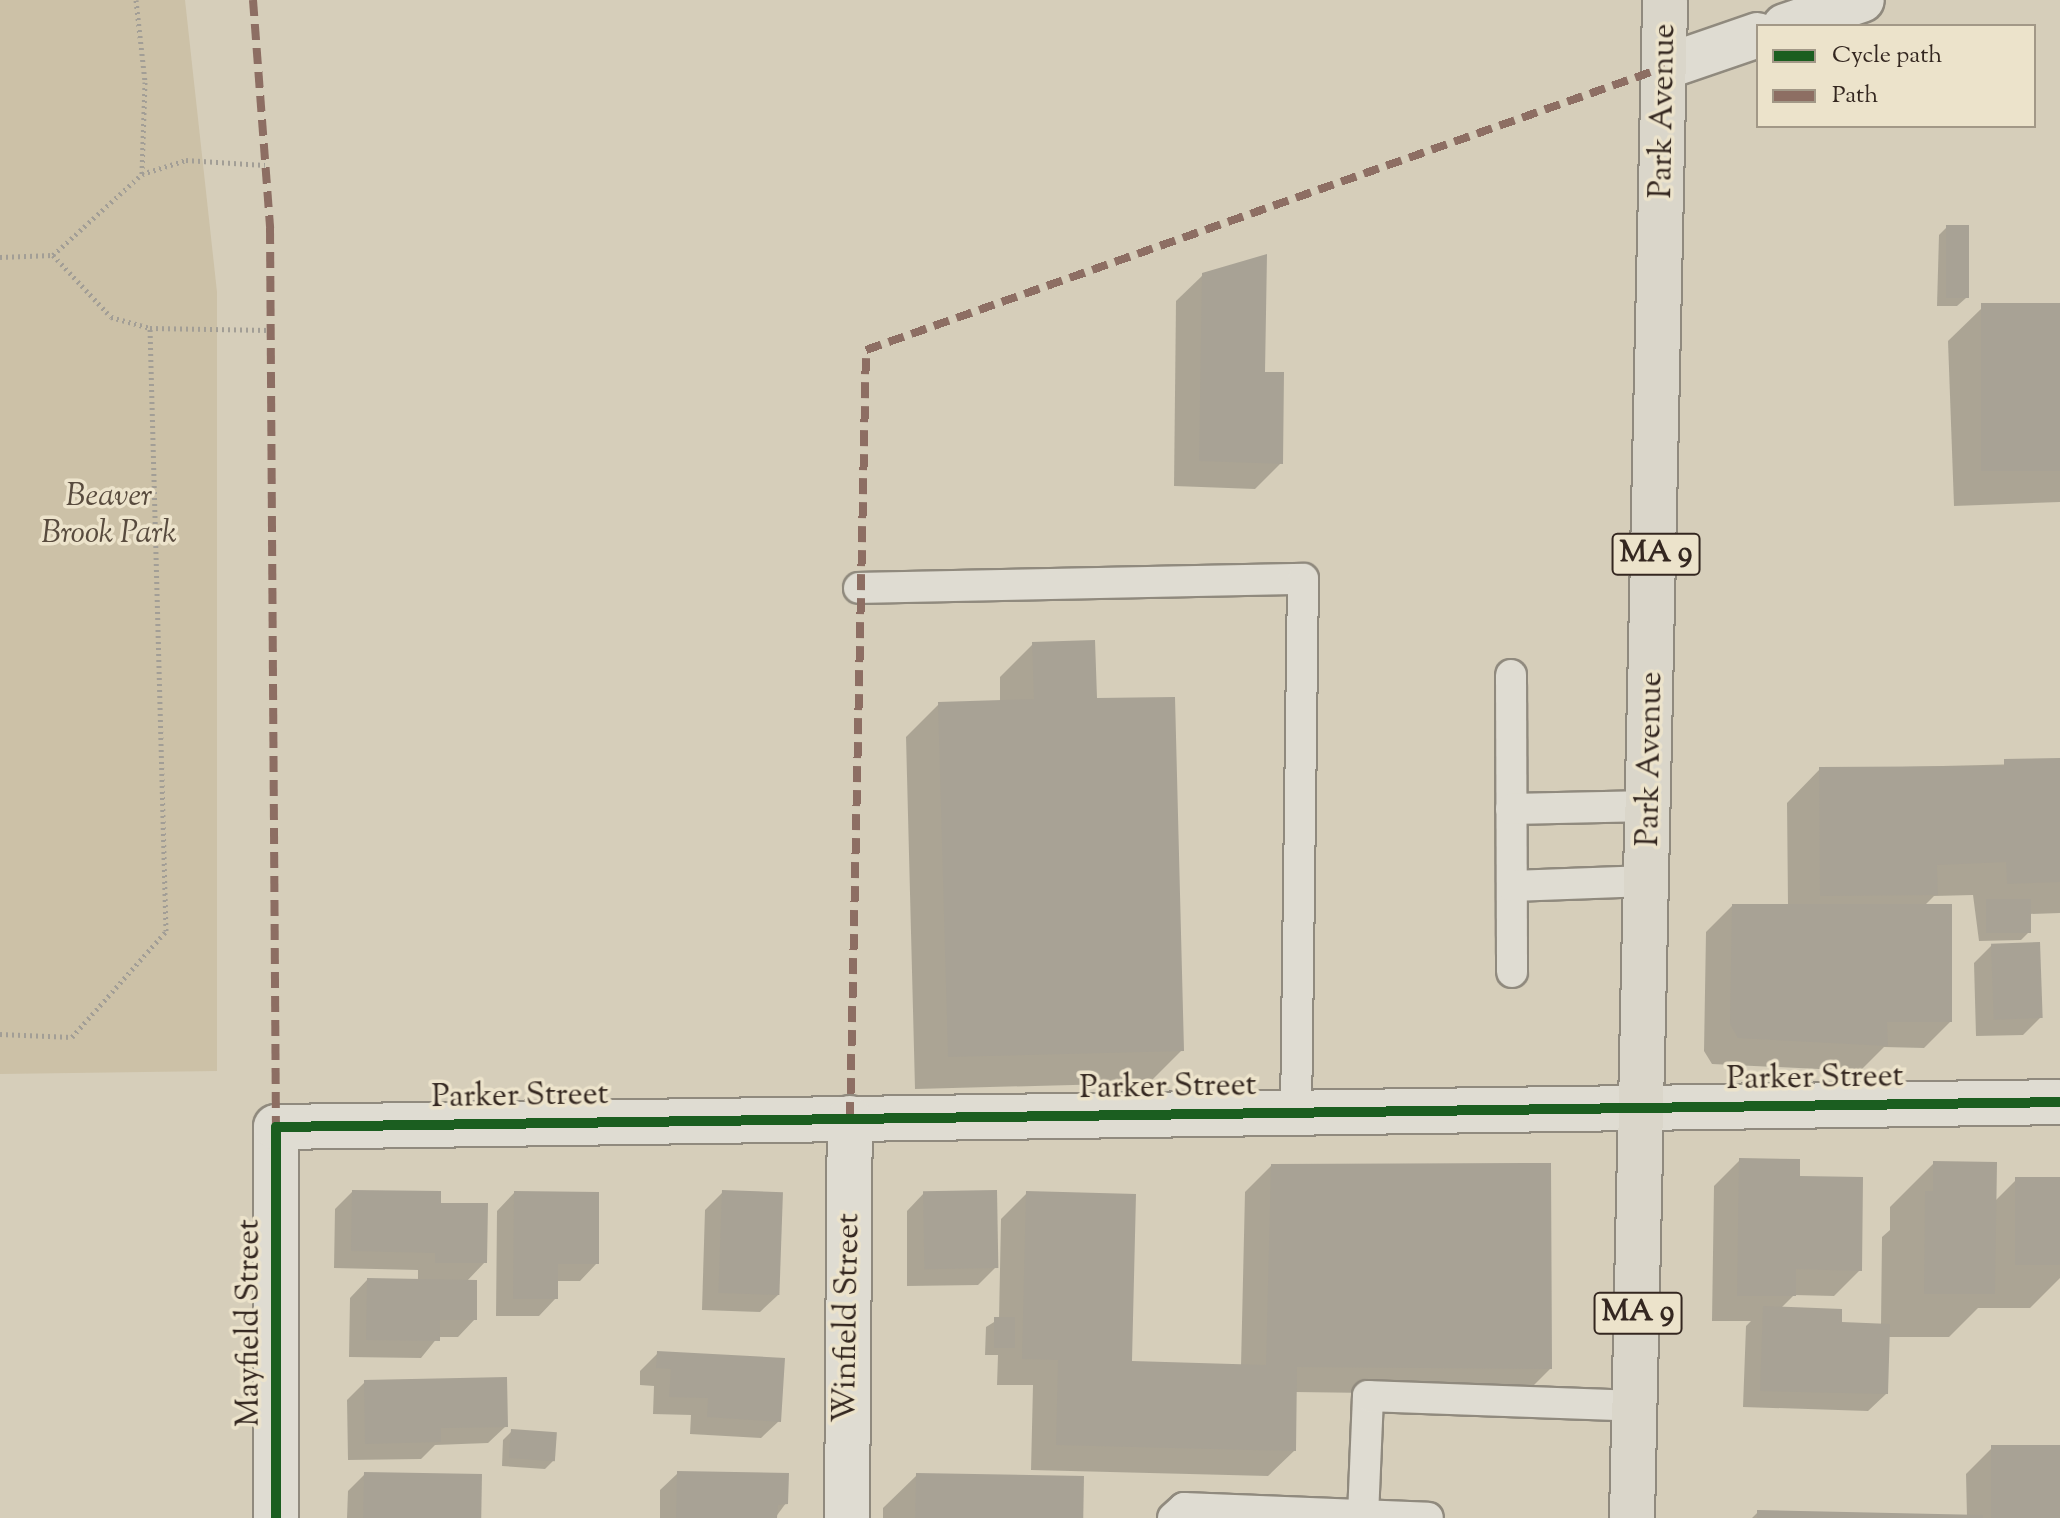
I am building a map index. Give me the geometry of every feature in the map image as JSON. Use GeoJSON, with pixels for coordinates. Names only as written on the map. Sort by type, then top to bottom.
{"type":"FeatureCollection","features":[{"type":"Feature","properties":{"kind":"highway","name":"Park Avenue"},"geometry":{"type":"LineString","coordinates":[[1632,1518],[1650,806],[1665,0]]}},
{"type":"Feature","properties":{"kind":"street"},"geometry":{"type":"LineString","coordinates":[[1791,24],[1862,0]]}},
{"type":"Feature","properties":{"kind":"street"},"geometry":{"type":"LineString","coordinates":[[1665,67],[1756,36]]}},
{"type":"Feature","properties":{"kind":"street","name":"Parker Street"},"geometry":{"type":"LineString","coordinates":[[276,1127],[2060,1102]]}},
{"type":"Feature","properties":{"kind":"street","name":"Winfield Street"},"geometry":{"type":"LineString","coordinates":[[847,1518],[850,1118]]}},
{"type":"Feature","properties":{"kind":"street","name":"Mayfield Street"},"geometry":{"type":"LineString","coordinates":[[276,1127],[276,1518]]}},
{"type":"Feature","properties":{"kind":"lane"},"geometry":{"type":"LineString","coordinates":[[859,588],[1303,579],[1296,1112]]}},
{"type":"Feature","properties":{"kind":"lane"},"geometry":{"type":"LineString","coordinates":[[1511,675],[1512,972]]}},
{"type":"Feature","properties":{"kind":"lane"},"geometry":{"type":"LineString","coordinates":[[1511,809],[1650,806]]}},
{"type":"Feature","properties":{"kind":"lane"},"geometry":{"type":"LineString","coordinates":[[1512,886],[1648,881]]}},
{"type":"Feature","properties":{"kind":"lane"},"geometry":{"type":"LineString","coordinates":[[1363,1516],[1368,1396],[1636,1406]]}},
{"type":"Feature","properties":{"kind":"lane"},"geometry":{"type":"LineString","coordinates":[[1173,1518],[1184,1508],[1428,1518]]}},
{"type":"Feature","properties":{"kind":"path"},"geometry":{"type":"LineString","coordinates":[[136,0],[145,82],[142,174]]}},
{"type":"Feature","properties":{"kind":"path"},"geometry":{"type":"LineString","coordinates":[[0,257],[53,255],[142,174],[186,160],[265,165]]}},
{"type":"Feature","properties":{"kind":"path"},"geometry":{"type":"LineString","coordinates":[[53,255],[111,317],[150,328],[270,330]]}},
{"type":"Feature","properties":{"kind":"path"},"geometry":{"type":"LineString","coordinates":[[0,1034],[72,1037],[166,931],[150,328]]}},
{"type":"Feature","properties":{"kind":"green space","name":"Beaver Brook Park"},"geometry":{"type":"Polygon","coordinates":[[[0,0],[185,0],[217,292],[217,1071],[0,1074],[0,0]]]}},
{"type":"Feature","properties":{"kind":"building"},"geometry":{"type":"Polygon","coordinates":[[[1946,225],[1969,225],[1969,298],[1946,298],[1946,225]]]}},
{"type":"Feature","properties":{"kind":"building"},"geometry":{"type":"Polygon","coordinates":[[[1267,254],[1265,372],[1284,372],[1283,464],[1199,461],[1202,273],[1267,254]]]}},
{"type":"Feature","properties":{"kind":"building"},"geometry":{"type":"Polygon","coordinates":[[[1981,303],[2060,303],[2060,471],[1981,471],[1981,303]]]}},
{"type":"Feature","properties":{"kind":"building"},"geometry":{"type":"Polygon","coordinates":[[[1095,640],[1097,698],[1175,697],[1184,1051],[948,1057],[938,702],[1034,699],[1032,642],[1095,640]]]}},
{"type":"Feature","properties":{"kind":"building"},"geometry":{"type":"Polygon","coordinates":[[[2060,758],[2060,882],[2007,884],[2006,862],[1937,865],[1938,895],[1820,896],[1819,767],[2004,766],[2004,759],[2060,758]]]}},
{"type":"Feature","properties":{"kind":"building"},"geometry":{"type":"Polygon","coordinates":[[[1986,899],[2031,899],[2031,933],[1986,933],[1986,899]]]}},
{"type":"Feature","properties":{"kind":"building"},"geometry":{"type":"Polygon","coordinates":[[[1732,904],[1952,904],[1952,1022],[1887,1022],[1888,1046],[1738,1038],[1730,1024],[1732,904]]]}},
{"type":"Feature","properties":{"kind":"building"},"geometry":{"type":"Polygon","coordinates":[[[2040,942],[2043,1018],[1994,1020],[1991,944],[2040,942]]]}},
{"type":"Feature","properties":{"kind":"building"},"geometry":{"type":"Polygon","coordinates":[[[1739,1158],[1800,1159],[1800,1176],[1863,1177],[1862,1271],[1796,1269],[1796,1296],[1737,1296],[1739,1158]]]}},
{"type":"Feature","properties":{"kind":"building"},"geometry":{"type":"Polygon","coordinates":[[[1933,1161],[1997,1162],[1995,1294],[1924,1294],[1925,1191],[1933,1191],[1933,1161]]]}},
{"type":"Feature","properties":{"kind":"building"},"geometry":{"type":"Polygon","coordinates":[[[1551,1163],[1552,1369],[1297,1367],[1296,1451],[1056,1445],[1058,1360],[1022,1359],[1026,1191],[1136,1194],[1132,1361],[1266,1365],[1271,1164],[1551,1163]]]}},
{"type":"Feature","properties":{"kind":"building"},"geometry":{"type":"Polygon","coordinates":[[[2015,1177],[2060,1177],[2060,1265],[2015,1265],[2015,1177]]]}},
{"type":"Feature","properties":{"kind":"building"},"geometry":{"type":"Polygon","coordinates":[[[352,1190],[441,1191],[441,1203],[488,1203],[487,1263],[435,1263],[435,1253],[351,1251],[352,1190]]]}},
{"type":"Feature","properties":{"kind":"building"},"geometry":{"type":"Polygon","coordinates":[[[722,1190],[783,1192],[779,1295],[718,1293],[722,1190]]]}},
{"type":"Feature","properties":{"kind":"building"},"geometry":{"type":"Polygon","coordinates":[[[997,1190],[998,1268],[924,1269],[923,1191],[997,1190]]]}},
{"type":"Feature","properties":{"kind":"building"},"geometry":{"type":"Polygon","coordinates":[[[514,1191],[599,1192],[599,1264],[558,1264],[558,1299],[513,1299],[514,1191]]]}},
{"type":"Feature","properties":{"kind":"building"},"geometry":{"type":"Polygon","coordinates":[[[367,1278],[477,1280],[477,1320],[440,1320],[440,1341],[366,1340],[367,1278]]]}},
{"type":"Feature","properties":{"kind":"building"},"geometry":{"type":"Polygon","coordinates":[[[1763,1306],[1842,1309],[1842,1322],[1890,1324],[1888,1394],[1760,1391],[1763,1306]]]}},
{"type":"Feature","properties":{"kind":"building"},"geometry":{"type":"Polygon","coordinates":[[[994,1317],[1015,1317],[1015,1348],[994,1348],[994,1317]]]}},
{"type":"Feature","properties":{"kind":"building"},"geometry":{"type":"Polygon","coordinates":[[[657,1351],[785,1358],[781,1422],[707,1417],[708,1398],[669,1397],[671,1369],[656,1368],[657,1351]]]}},
{"type":"Feature","properties":{"kind":"building"},"geometry":{"type":"Polygon","coordinates":[[[507,1377],[508,1427],[441,1428],[441,1442],[365,1444],[364,1380],[507,1377]]]}},
{"type":"Feature","properties":{"kind":"building"},"geometry":{"type":"Polygon","coordinates":[[[511,1429],[557,1432],[555,1461],[509,1458],[511,1429]]]}},
{"type":"Feature","properties":{"kind":"building"},"geometry":{"type":"Polygon","coordinates":[[[1991,1445],[2060,1445],[2060,1518],[1991,1518],[1991,1445]]]}},
{"type":"Feature","properties":{"kind":"building"},"geometry":{"type":"Polygon","coordinates":[[[677,1471],[789,1473],[788,1504],[778,1505],[777,1518],[676,1518],[677,1471]]]}},
{"type":"Feature","properties":{"kind":"building"},"geometry":{"type":"Polygon","coordinates":[[[364,1472],[482,1474],[481,1518],[363,1518],[364,1472]]]}},
{"type":"Feature","properties":{"kind":"building"},"geometry":{"type":"Polygon","coordinates":[[[916,1473],[1084,1476],[1083,1518],[915,1518],[916,1473]]]}},
{"type":"Feature","properties":{"kind":"building"},"geometry":{"type":"Polygon","coordinates":[[[1757,1510],[1983,1515],[1983,1518],[1757,1518],[1757,1510]]]}},
{"type":"Feature","properties":{"kind":"marked path"},"geometry":{"type":"LineString","coordinates":[[253,0],[270,228],[276,1127]]}},
{"type":"Feature","properties":{"kind":"marked path"},"geometry":{"type":"LineString","coordinates":[[850,1118],[866,350],[1665,67]]}},
{"type":"Feature","properties":{"kind":"cycle path"},"geometry":{"type":"LineString","coordinates":[[276,1518],[276,1127],[2060,1102]]}}]}
